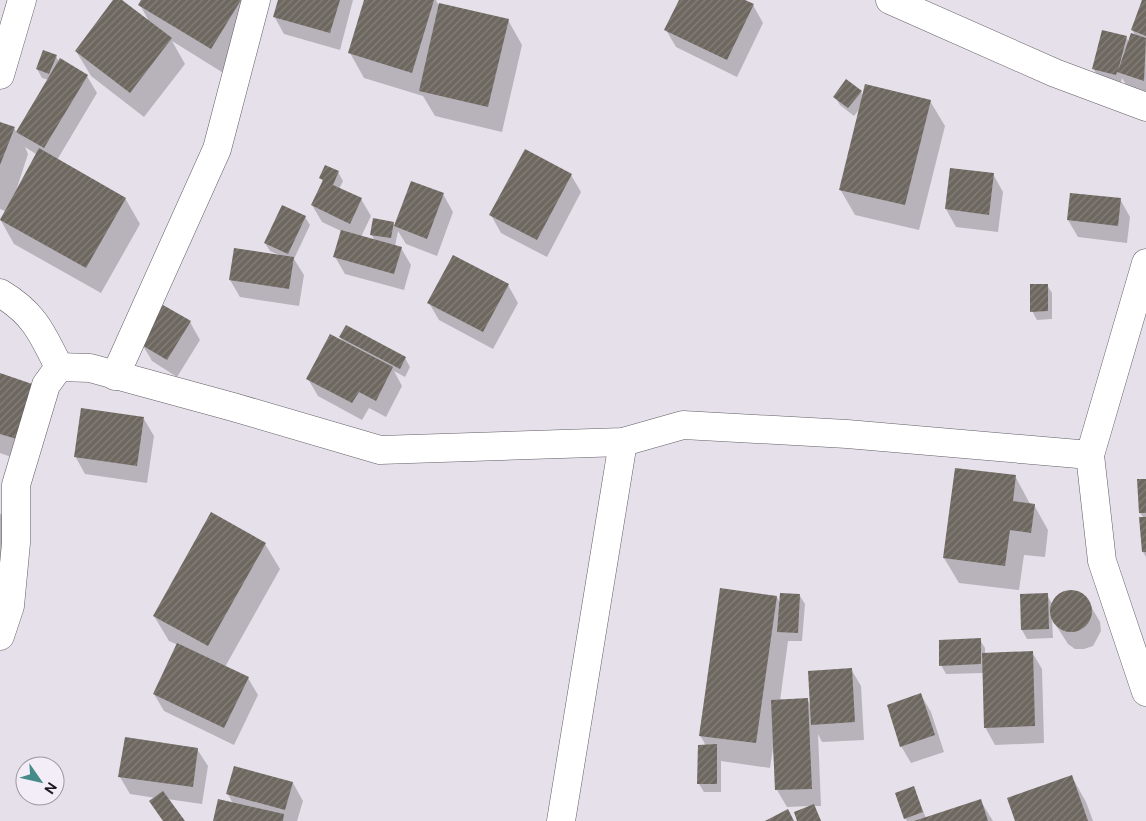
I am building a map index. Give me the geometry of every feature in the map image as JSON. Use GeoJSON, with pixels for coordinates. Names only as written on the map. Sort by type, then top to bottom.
{"type":"FeatureCollection","features":[{"type":"Feature","properties":{"kind":"street"},"geometry":{"type":"LineString","coordinates":[[0,75],[22,0]]}},
{"type":"Feature","properties":{"kind":"street"},"geometry":{"type":"LineString","coordinates":[[115,376],[217,149],[256,0]]}},
{"type":"Feature","properties":{"kind":"street"},"geometry":{"type":"LineString","coordinates":[[890,0],[1054,72],[1146,107]]}},
{"type":"Feature","properties":{"kind":"street"},"geometry":{"type":"LineString","coordinates":[[1146,263],[1090,455],[1102,561],[1146,692]]}},
{"type":"Feature","properties":{"kind":"street"},"geometry":{"type":"LineString","coordinates":[[0,293],[20,304],[40,328],[59,367]]}},
{"type":"Feature","properties":{"kind":"street"},"geometry":{"type":"LineString","coordinates":[[59,367],[90,368],[233,406],[380,450],[623,442],[683,425],[847,434],[1090,455]]}},
{"type":"Feature","properties":{"kind":"street"},"geometry":{"type":"LineString","coordinates":[[0,636],[10,606],[16,543],[16,485],[46,385],[59,367]]}},
{"type":"Feature","properties":{"kind":"street"},"geometry":{"type":"LineString","coordinates":[[561,821],[623,442]]}},
{"type":"Feature","properties":{"kind":"building"},"geometry":{"type":"Polygon","coordinates":[[[113,0],[122,0],[172,38],[130,93],[75,51],[113,0]]]}},
{"type":"Feature","properties":{"kind":"building"},"geometry":{"type":"Polygon","coordinates":[[[141,0],[241,0],[211,49],[138,5],[141,0]]]}},
{"type":"Feature","properties":{"kind":"building"},"geometry":{"type":"Polygon","coordinates":[[[278,0],[340,0],[330,33],[273,17],[278,0]]]}},
{"type":"Feature","properties":{"kind":"building"},"geometry":{"type":"Polygon","coordinates":[[[364,0],[434,0],[412,73],[348,53],[364,0]]]}},
{"type":"Feature","properties":{"kind":"building"},"geometry":{"type":"Polygon","coordinates":[[[679,0],[745,0],[754,4],[727,60],[664,30],[679,0]]]}},
{"type":"Feature","properties":{"kind":"building"},"geometry":{"type":"Polygon","coordinates":[[[1142,0],[1146,0],[1146,36],[1131,30],[1142,0]]]}},
{"type":"Feature","properties":{"kind":"building"},"geometry":{"type":"Polygon","coordinates":[[[439,3],[509,19],[488,107],[419,91],[439,3]]]}},
{"type":"Feature","properties":{"kind":"building"},"geometry":{"type":"Polygon","coordinates":[[[1102,30],[1127,36],[1118,71],[1131,33],[1146,38],[1144,81],[1117,72],[1116,75],[1092,69],[1102,30]]]}},
{"type":"Feature","properties":{"kind":"building"},"geometry":{"type":"Polygon","coordinates":[[[43,50],[57,55],[49,74],[36,69],[43,50]]]}},
{"type":"Feature","properties":{"kind":"building"},"geometry":{"type":"Polygon","coordinates":[[[60,58],[88,75],[44,148],[16,132],[60,58]]]}},
{"type":"Feature","properties":{"kind":"building"},"geometry":{"type":"Polygon","coordinates":[[[846,79],[862,91],[848,108],[833,97],[846,79]]]}},
{"type":"Feature","properties":{"kind":"building"},"geometry":{"type":"Polygon","coordinates":[[[865,84],[931,100],[905,205],[839,190],[865,84]]]}},
{"type":"Feature","properties":{"kind":"building"},"geometry":{"type":"Polygon","coordinates":[[[0,122],[15,127],[0,165],[0,122]]]}},
{"type":"Feature","properties":{"kind":"building"},"geometry":{"type":"Polygon","coordinates":[[[39,148],[126,198],[86,268],[0,220],[39,148]]]}},
{"type":"Feature","properties":{"kind":"building"},"geometry":{"type":"Polygon","coordinates":[[[525,149],[572,174],[537,240],[489,215],[525,149]]]}},
{"type":"Feature","properties":{"kind":"building"},"geometry":{"type":"Polygon","coordinates":[[[325,165],[339,171],[333,185],[362,198],[350,224],[311,205],[323,180],[319,178],[325,165]]]}},
{"type":"Feature","properties":{"kind":"building"},"geometry":{"type":"Polygon","coordinates":[[[950,168],[994,173],[989,215],[945,209],[950,168]]]}},
{"type":"Feature","properties":{"kind":"building"},"geometry":{"type":"Polygon","coordinates":[[[411,181],[444,193],[427,239],[394,226],[411,181]]]}},
{"type":"Feature","properties":{"kind":"building"},"geometry":{"type":"Polygon","coordinates":[[[1070,193],[1121,198],[1118,226],[1067,220],[1070,193]]]}},
{"type":"Feature","properties":{"kind":"building"},"geometry":{"type":"Polygon","coordinates":[[[282,205],[306,216],[288,254],[264,243],[282,205]]]}},
{"type":"Feature","properties":{"kind":"building"},"geometry":{"type":"Polygon","coordinates":[[[373,218],[394,222],[391,238],[370,235],[373,218]]]}},
{"type":"Feature","properties":{"kind":"building"},"geometry":{"type":"Polygon","coordinates":[[[341,230],[402,247],[394,274],[333,257],[341,230]]]}},
{"type":"Feature","properties":{"kind":"building"},"geometry":{"type":"Polygon","coordinates":[[[234,248],[294,257],[289,289],[229,280],[234,248]]]}},
{"type":"Feature","properties":{"kind":"building"},"geometry":{"type":"Polygon","coordinates":[[[453,255],[509,284],[483,332],[427,303],[453,255]]]}},
{"type":"Feature","properties":{"kind":"building"},"geometry":{"type":"Polygon","coordinates":[[[1030,284],[1048,284],[1048,311],[1030,312],[1030,284]]]}},
{"type":"Feature","properties":{"kind":"building"},"geometry":{"type":"Polygon","coordinates":[[[163,305],[191,321],[167,360],[140,344],[163,305]]]}},
{"type":"Feature","properties":{"kind":"building"},"geometry":{"type":"Polygon","coordinates":[[[346,325],[406,357],[400,369],[339,337],[346,325]]]}},
{"type":"Feature","properties":{"kind":"building"},"geometry":{"type":"Polygon","coordinates":[[[330,334],[393,367],[376,401],[359,392],[352,403],[306,379],[330,334]]]}},
{"type":"Feature","properties":{"kind":"building"},"geometry":{"type":"Polygon","coordinates":[[[0,373],[38,386],[20,440],[0,434],[0,373]]]}},
{"type":"Feature","properties":{"kind":"building"},"geometry":{"type":"Polygon","coordinates":[[[81,408],[144,417],[137,466],[74,457],[81,408]]]}},
{"type":"Feature","properties":{"kind":"building"},"geometry":{"type":"Polygon","coordinates":[[[955,468],[1016,475],[1013,501],[1035,504],[1031,533],[1010,530],[1005,566],[943,558],[955,468]]]}},
{"type":"Feature","properties":{"kind":"building"},"geometry":{"type":"Polygon","coordinates":[[[1137,479],[1146,479],[1146,513],[1139,513],[1137,479]]]}},
{"type":"Feature","properties":{"kind":"building"},"geometry":{"type":"Polygon","coordinates":[[[211,512],[266,543],[208,646],[153,616],[211,512]]]}},
{"type":"Feature","properties":{"kind":"building"},"geometry":{"type":"Polygon","coordinates":[[[1139,517],[1146,517],[1146,552],[1142,552],[1139,517]]]}},
{"type":"Feature","properties":{"kind":"building"},"geometry":{"type":"Polygon","coordinates":[[[720,588],[777,596],[756,743],[699,736],[720,588]]]}},
{"type":"Feature","properties":{"kind":"building"},"geometry":{"type":"Polygon","coordinates":[[[1075,590],[1083,593],[1089,599],[1092,611],[1089,623],[1083,629],[1067,632],[1059,629],[1053,623],[1050,607],[1053,599],[1059,593],[1075,590]]]}},
{"type":"Feature","properties":{"kind":"building"},"geometry":{"type":"Polygon","coordinates":[[[780,593],[800,594],[798,633],[777,632],[780,593]]]}},
{"type":"Feature","properties":{"kind":"building"},"geometry":{"type":"Polygon","coordinates":[[[1048,593],[1049,629],[1021,630],[1020,594],[1048,593]]]}},
{"type":"Feature","properties":{"kind":"building"},"geometry":{"type":"Polygon","coordinates":[[[981,638],[981,664],[939,666],[939,640],[981,638]]]}},
{"type":"Feature","properties":{"kind":"building"},"geometry":{"type":"Polygon","coordinates":[[[177,643],[249,677],[224,728],[153,694],[177,643]]]}},
{"type":"Feature","properties":{"kind":"building"},"geometry":{"type":"Polygon","coordinates":[[[1033,651],[1035,726],[984,728],[982,653],[1033,651]]]}},
{"type":"Feature","properties":{"kind":"building"},"geometry":{"type":"Polygon","coordinates":[[[852,668],[855,722],[811,725],[808,671],[852,668]]]}},
{"type":"Feature","properties":{"kind":"building"},"geometry":{"type":"Polygon","coordinates":[[[921,693],[935,735],[900,747],[887,705],[921,693]]]}},
{"type":"Feature","properties":{"kind":"building"},"geometry":{"type":"Polygon","coordinates":[[[808,698],[812,789],[775,790],[771,700],[808,698]]]}},
{"type":"Feature","properties":{"kind":"building"},"geometry":{"type":"Polygon","coordinates":[[[125,737],[198,748],[193,787],[118,777],[125,737]]]}},
{"type":"Feature","properties":{"kind":"building"},"geometry":{"type":"Polygon","coordinates":[[[717,744],[717,784],[697,784],[698,745],[717,744]]]}},
{"type":"Feature","properties":{"kind":"building"},"geometry":{"type":"Polygon","coordinates":[[[234,766],[293,782],[285,810],[226,794],[234,766]]]}},
{"type":"Feature","properties":{"kind":"building"},"geometry":{"type":"Polygon","coordinates":[[[1072,775],[1088,821],[1015,821],[1007,798],[1072,775]]]}},
{"type":"Feature","properties":{"kind":"building"},"geometry":{"type":"Polygon","coordinates":[[[914,786],[923,812],[904,819],[895,793],[914,786]]]}},
{"type":"Feature","properties":{"kind":"building"},"geometry":{"type":"Polygon","coordinates":[[[163,791],[185,821],[163,821],[149,801],[163,791]]]}},
{"type":"Feature","properties":{"kind":"building"},"geometry":{"type":"Polygon","coordinates":[[[218,799],[284,814],[283,821],[213,821],[218,799]]]}},
{"type":"Feature","properties":{"kind":"building"},"geometry":{"type":"Polygon","coordinates":[[[981,799],[988,821],[914,821],[981,799]]]}},
{"type":"Feature","properties":{"kind":"building"},"geometry":{"type":"Polygon","coordinates":[[[814,804],[821,821],[797,821],[794,812],[814,804]]]}},
{"type":"Feature","properties":{"kind":"building"},"geometry":{"type":"Polygon","coordinates":[[[788,809],[794,821],[765,821],[788,809]]]}}]}
